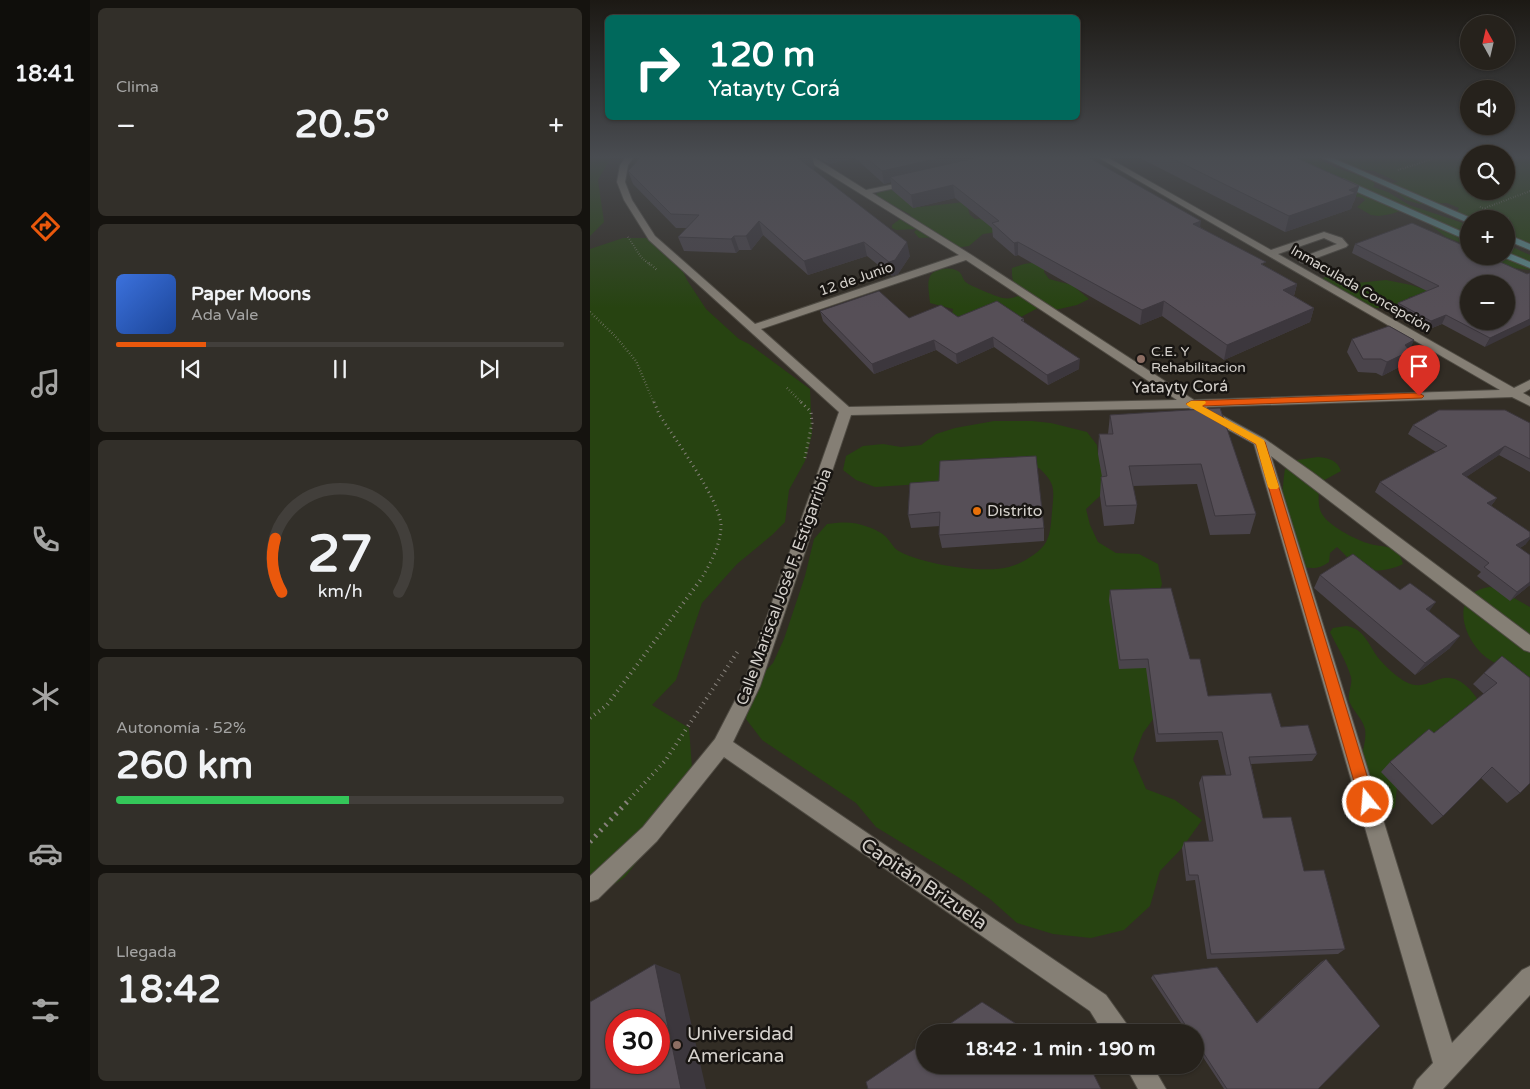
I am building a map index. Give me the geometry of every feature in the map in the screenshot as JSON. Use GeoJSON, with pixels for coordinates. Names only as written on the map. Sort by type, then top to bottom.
{"type":"FeatureCollection","features":[{"type":"Feature","properties":{"kind":"main road"},"geometry":{"type":"LineString","coordinates":[[1398,207],[1460,234]]}},
{"type":"Feature","properties":{"kind":"main road"},"geometry":{"type":"LineString","coordinates":[[1439,207],[1460,216]]}},
{"type":"Feature","properties":{"kind":"main road"},"geometry":{"type":"LineString","coordinates":[[1515,240],[1530,247]]}},
{"type":"Feature","properties":{"kind":"main road"},"geometry":{"type":"LineString","coordinates":[[1515,259],[1530,266]]}},
{"type":"Feature","properties":{"kind":"street"},"geometry":{"type":"LineString","coordinates":[[632,207],[652,238],[846,411]]}},
{"type":"Feature","properties":{"kind":"street"},"geometry":{"type":"LineString","coordinates":[[889,207],[1191,404],[1260,442],[1307,475],[1530,645]]}},
{"type":"Feature","properties":{"kind":"street","name":"Inmaculada Concepción"},"geometry":{"type":"LineString","coordinates":[[1189,207],[1530,402]]}},
{"type":"Feature","properties":{"kind":"street"},"geometry":{"type":"LineString","coordinates":[[1270,253],[1324,235],[1339,240],[1343,245],[1303,260]]}},
{"type":"Feature","properties":{"kind":"street","name":"12 de Junio"},"geometry":{"type":"LineString","coordinates":[[754,328],[967,256]]}},
{"type":"Feature","properties":{"kind":"street"},"geometry":{"type":"LineString","coordinates":[[1514,393],[1530,384]]}},
{"type":"Feature","properties":{"kind":"street","name":"Yatayty Corá"},"geometry":{"type":"LineString","coordinates":[[846,411],[1191,404],[1514,393]]}},
{"type":"Feature","properties":{"kind":"street","name":"Calle Mariscal José F. Estigarribia"},"geometry":{"type":"LineString","coordinates":[[590,891],[650,834],[722,745],[752,686],[846,411]]}},
{"type":"Feature","properties":{"kind":"street"},"geometry":{"type":"LineString","coordinates":[[1260,442],[1447,1067]]}},
{"type":"Feature","properties":{"kind":"street","name":"Capitán Brizuela"},"geometry":{"type":"LineString","coordinates":[[722,745],[1098,1003],[1112,1024]]}},
{"type":"Feature","properties":{"kind":"street"},"geometry":{"type":"LineString","coordinates":[[1426,1089],[1530,978]]}},
{"type":"Feature","properties":{"kind":"street"},"geometry":{"type":"LineString","coordinates":[[1144,1074],[1153,1089]]}},
{"type":"Feature","properties":{"kind":"path"},"geometry":{"type":"LineString","coordinates":[[627,234],[630,242],[641,257],[664,276]]}},
{"type":"Feature","properties":{"kind":"path"},"geometry":{"type":"LineString","coordinates":[[590,312],[615,336],[636,362],[659,414],[717,505],[720,525],[717,550],[702,578],[607,705],[590,718]]}},
{"type":"Feature","properties":{"kind":"path"},"geometry":{"type":"LineString","coordinates":[[785,385],[811,412],[812,423],[805,461]]}},
{"type":"Feature","properties":{"kind":"path"},"geometry":{"type":"LineString","coordinates":[[590,842],[665,761],[737,653],[740,644]]}},
{"type":"Feature","properties":{"kind":"green space"},"geometry":{"type":"Polygon","coordinates":[[[590,207],[602,207],[604,222],[590,236],[590,207]]]}},
{"type":"Feature","properties":{"kind":"green space"},"geometry":{"type":"Polygon","coordinates":[[[896,207],[969,207],[968,209],[970,215],[975,219],[990,218],[997,232],[983,234],[969,246],[954,248],[942,237],[919,238],[914,232],[917,229],[896,230],[892,228],[892,225],[900,219],[911,215],[896,207]]]}},
{"type":"Feature","properties":{"kind":"green space"},"geometry":{"type":"Polygon","coordinates":[[[1357,207],[1414,207],[1460,222],[1460,242],[1446,237],[1429,224],[1407,213],[1400,211],[1379,216],[1371,215],[1357,207]]]}},
{"type":"Feature","properties":{"kind":"green space"},"geometry":{"type":"Polygon","coordinates":[[[1456,207],[1530,207],[1530,251],[1515,244],[1515,210],[1460,210],[1460,219],[1453,217],[1459,208],[1456,207]]]}},
{"type":"Feature","properties":{"kind":"green space"},"geometry":{"type":"Polygon","coordinates":[[[623,238],[652,238],[681,267],[706,309],[739,339],[749,344],[810,389],[812,434],[805,461],[789,490],[785,522],[737,564],[702,603],[676,680],[652,705],[689,728],[693,781],[675,814],[625,877],[590,901],[590,249],[623,238]]]}},
{"type":"Feature","properties":{"kind":"green space"},"geometry":{"type":"Polygon","coordinates":[[[1515,248],[1530,255],[1530,270],[1502,265],[1515,265],[1515,248]]]}},
{"type":"Feature","properties":{"kind":"green space"},"geometry":{"type":"Polygon","coordinates":[[[1045,261],[1044,272],[1049,279],[1072,285],[1089,299],[1077,305],[1055,310],[1038,308],[1019,318],[960,321],[952,314],[953,309],[930,303],[928,282],[936,271],[946,268],[956,270],[960,272],[965,282],[995,296],[1009,298],[1018,296],[1012,277],[1012,268],[1045,261]]]}},
{"type":"Feature","properties":{"kind":"green space"},"geometry":{"type":"Polygon","coordinates":[[[1328,275],[1336,275],[1356,283],[1386,280],[1436,293],[1409,297],[1408,308],[1376,308],[1344,299],[1325,288],[1320,280],[1328,275]]]}},
{"type":"Feature","properties":{"kind":"green space"},"geometry":{"type":"Polygon","coordinates":[[[994,421],[1051,423],[1087,432],[1097,445],[1098,454],[1105,466],[1100,496],[1086,509],[1090,525],[1098,542],[1116,553],[1139,554],[1158,564],[1162,584],[1155,603],[1159,711],[1143,733],[1133,759],[1146,789],[1175,800],[1202,820],[1182,848],[1160,871],[1150,906],[1124,930],[1091,938],[1053,934],[1017,923],[990,899],[961,879],[876,827],[856,803],[762,740],[746,719],[751,686],[773,663],[784,639],[805,576],[814,539],[827,524],[848,523],[863,525],[883,534],[897,550],[907,555],[920,560],[968,568],[998,569],[1009,567],[1030,557],[1043,546],[1048,539],[1050,531],[1053,487],[1039,468],[921,484],[875,487],[856,480],[843,470],[846,456],[863,446],[883,444],[901,447],[921,445],[936,434],[955,428],[994,421]]]}},
{"type":"Feature","properties":{"kind":"green space"},"geometry":{"type":"Polygon","coordinates":[[[1318,457],[1332,460],[1341,471],[1319,483],[1319,507],[1325,518],[1335,527],[1355,538],[1373,545],[1394,549],[1401,557],[1403,564],[1385,570],[1366,570],[1355,565],[1337,547],[1330,553],[1329,562],[1317,568],[1297,565],[1281,505],[1285,469],[1297,460],[1318,457]]]}},
{"type":"Feature","properties":{"kind":"green space"},"geometry":{"type":"Polygon","coordinates":[[[1489,587],[1504,588],[1514,598],[1530,607],[1530,677],[1502,667],[1487,658],[1471,640],[1466,629],[1464,608],[1468,599],[1476,591],[1489,587]]]}},
{"type":"Feature","properties":{"kind":"green space"},"geometry":{"type":"Polygon","coordinates":[[[1346,626],[1358,630],[1380,660],[1403,680],[1419,685],[1440,679],[1453,678],[1469,688],[1480,703],[1397,786],[1395,807],[1383,816],[1374,815],[1362,763],[1365,729],[1350,703],[1351,677],[1330,632],[1333,628],[1346,626]]]}},
{"type":"Feature","properties":{"kind":"building"},"geometry":{"type":"Polygon","coordinates":[[[664,207],[861,207],[907,242],[895,260],[889,262],[864,242],[804,261],[759,221],[746,236],[734,236],[731,239],[678,237],[699,215],[671,214],[664,207]]]}},
{"type":"Feature","properties":{"kind":"building"},"geometry":{"type":"Polygon","coordinates":[[[981,207],[1176,207],[1201,221],[1193,224],[1266,262],[1261,264],[1297,284],[1283,290],[1314,308],[1227,345],[1164,301],[1142,310],[1018,242],[1014,243],[992,223],[999,221],[981,207]]]}},
{"type":"Feature","properties":{"kind":"building"},"geometry":{"type":"Polygon","coordinates":[[[1270,207],[1316,207],[1289,216],[1270,207]]]}},
{"type":"Feature","properties":{"kind":"building"},"geometry":{"type":"Polygon","coordinates":[[[1412,223],[1460,244],[1460,265],[1507,265],[1527,274],[1530,273],[1530,319],[1515,326],[1515,275],[1460,275],[1460,322],[1446,315],[1431,321],[1398,303],[1439,286],[1355,244],[1412,223]]]}},
{"type":"Feature","properties":{"kind":"building"},"geometry":{"type":"Polygon","coordinates":[[[879,291],[909,318],[941,305],[958,317],[997,301],[1024,319],[1021,320],[1080,359],[1047,375],[993,337],[956,354],[934,340],[872,364],[820,311],[879,291]]]}},
{"type":"Feature","properties":{"kind":"building"},"geometry":{"type":"Polygon","coordinates":[[[1389,326],[1414,340],[1405,345],[1410,351],[1387,362],[1381,359],[1363,359],[1352,339],[1389,326]]]}},
{"type":"Feature","properties":{"kind":"building"},"geometry":{"type":"Polygon","coordinates":[[[1475,330],[1507,330],[1490,338],[1475,330]]]}},
{"type":"Feature","properties":{"kind":"building"},"geometry":{"type":"Polygon","coordinates":[[[1220,408],[1256,514],[1215,516],[1201,464],[1129,466],[1137,505],[1106,506],[1101,477],[1107,476],[1099,434],[1113,434],[1110,415],[1220,408]]]}},
{"type":"Feature","properties":{"kind":"building"},"geometry":{"type":"Polygon","coordinates":[[[1439,410],[1505,410],[1530,423],[1530,459],[1505,446],[1462,474],[1497,498],[1487,503],[1530,532],[1530,537],[1516,545],[1530,555],[1530,582],[1517,592],[1484,567],[1489,563],[1380,482],[1447,446],[1413,425],[1439,410]]]}},
{"type":"Feature","properties":{"kind":"building","name":"Distrito"},"geometry":{"type":"Polygon","coordinates":[[[1036,456],[1044,528],[939,535],[940,512],[908,515],[910,483],[939,481],[940,461],[1036,456]]]}},
{"type":"Feature","properties":{"kind":"building"},"geometry":{"type":"Polygon","coordinates":[[[1353,554],[1400,590],[1410,583],[1436,602],[1426,609],[1460,636],[1425,663],[1320,575],[1353,554]]]}},
{"type":"Feature","properties":{"kind":"building"},"geometry":{"type":"Polygon","coordinates":[[[1171,588],[1190,659],[1200,659],[1208,696],[1271,693],[1281,727],[1308,725],[1317,754],[1249,757],[1263,818],[1291,817],[1304,871],[1324,870],[1345,949],[1211,954],[1198,875],[1189,875],[1184,842],[1213,841],[1202,776],[1231,775],[1222,732],[1158,734],[1148,659],[1120,660],[1110,590],[1171,588]]]}},
{"type":"Feature","properties":{"kind":"building"},"geometry":{"type":"Polygon","coordinates":[[[1502,656],[1530,678],[1530,783],[1520,793],[1492,767],[1443,816],[1390,762],[1429,729],[1434,733],[1497,683],[1484,673],[1502,656]]]}},
{"type":"Feature","properties":{"kind":"building"},"geometry":{"type":"Polygon","coordinates":[[[1326,959],[1380,1026],[1318,1089],[1227,1089],[1204,1054],[1204,1024],[1185,1024],[1153,975],[1217,967],[1257,1023],[1326,959]]]}},
{"type":"Feature","properties":{"kind":"building"},"geometry":{"type":"Polygon","coordinates":[[[655,964],[664,1009],[605,1009],[605,1074],[670,1074],[670,1036],[681,1089],[590,1089],[590,1002],[655,964]]]}},
{"type":"Feature","properties":{"kind":"building"},"geometry":{"type":"Polygon","coordinates":[[[982,1002],[1016,1024],[950,1024],[982,1002]]]}},
{"type":"Feature","properties":{"kind":"building"},"geometry":{"type":"Polygon","coordinates":[[[916,1048],[916,1074],[1094,1074],[1101,1089],[868,1089],[866,1082],[916,1048]]]}},
{"type":"Feature","properties":{"kind":"slow traffic"},"geometry":{"type":"LineString","coordinates":[[1202,403],[1191,404],[1260,442],[1273,487]]}},
{"type":"Feature","properties":{"kind":"place","name":"C.E. Y Rehabilitacion"},"geometry":{"type":"Point","coordinates":[1141,359]}},
{"type":"Feature","properties":{"kind":"place","name":"Distrito"},"geometry":{"type":"Point","coordinates":[977,511]}},
{"type":"Feature","properties":{"kind":"place","name":"Universidad Americana"},"geometry":{"type":"Point","coordinates":[677,1045]}},
{"type":"Feature","properties":{"kind":"route"},"geometry":{"type":"LineString","coordinates":[[1368,802],[1260,442],[1191,404],[1419,396]]}}]}
